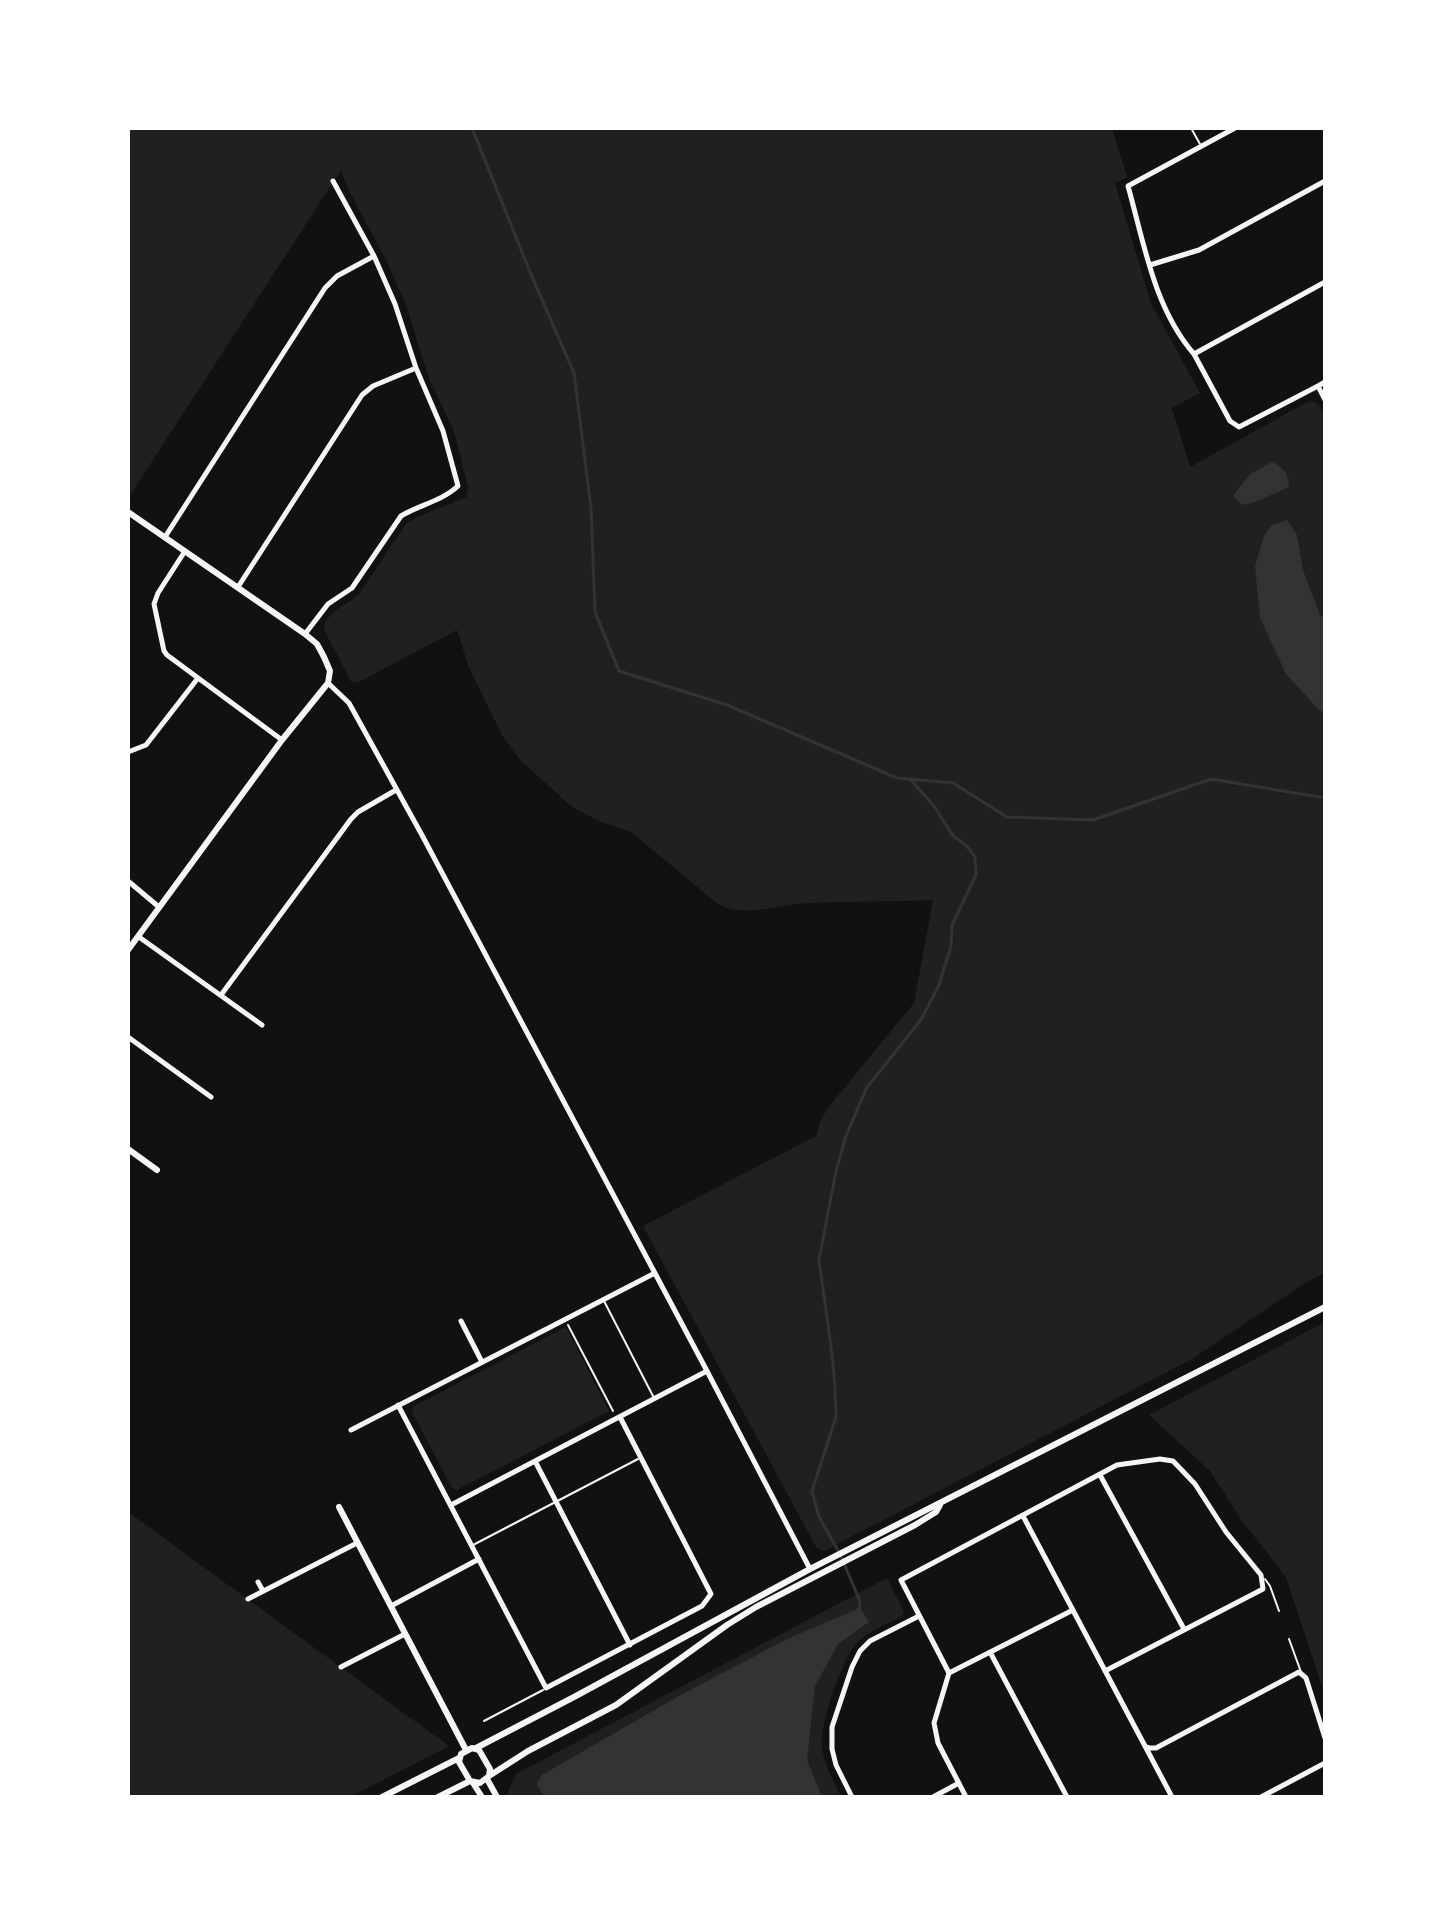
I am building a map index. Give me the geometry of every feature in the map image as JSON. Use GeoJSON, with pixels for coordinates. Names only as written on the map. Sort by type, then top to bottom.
{"type":"FeatureCollection","features":[{"type":"Feature","properties":{"kind":"street"},"geometry":{"type":"LineString","coordinates":[[1235,128],[1128,186],[1161,301],[1230,421],[1239,427],[1325,382]]}},
{"type":"Feature","properties":{"kind":"street"},"geometry":{"type":"LineString","coordinates":[[305,634],[328,604],[352,588],[401,516],[450,493],[458,486],[443,431],[416,368],[395,304],[374,256],[333,181]]}},
{"type":"Feature","properties":{"kind":"street"},"geometry":{"type":"LineString","coordinates":[[1150,265],[1199,250],[1325,181]]}},
{"type":"Feature","properties":{"kind":"street"},"geometry":{"type":"LineString","coordinates":[[165,537],[325,288],[337,276],[374,256]]}},
{"type":"Feature","properties":{"kind":"street"},"geometry":{"type":"LineString","coordinates":[[1194,354],[1325,282]]}},
{"type":"Feature","properties":{"kind":"street"},"geometry":{"type":"LineString","coordinates":[[238,587],[362,395],[373,386],[416,368]]}},
{"type":"Feature","properties":{"kind":"street"},"geometry":{"type":"LineString","coordinates":[[1318,386],[1325,400]]}},
{"type":"Feature","properties":{"kind":"street"},"geometry":{"type":"LineString","coordinates":[[128,512],[305,634],[317,644],[330,671],[328,683],[282,740],[128,950]]}},
{"type":"Feature","properties":{"kind":"street"},"geometry":{"type":"LineString","coordinates":[[185,551],[154,604],[164,651],[282,740]]}},
{"type":"Feature","properties":{"kind":"street"},"geometry":{"type":"LineString","coordinates":[[128,752],[146,745],[198,678]]}},
{"type":"Feature","properties":{"kind":"street"},"geometry":{"type":"LineString","coordinates":[[328,683],[349,703],[429,849],[810,1569]]}},
{"type":"Feature","properties":{"kind":"street"},"geometry":{"type":"LineString","coordinates":[[221,995],[351,819],[396,790]]}},
{"type":"Feature","properties":{"kind":"street"},"geometry":{"type":"LineString","coordinates":[[128,881],[159,907]]}},
{"type":"Feature","properties":{"kind":"street"},"geometry":{"type":"LineString","coordinates":[[139,937],[262,1025]]}},
{"type":"Feature","properties":{"kind":"street"},"geometry":{"type":"LineString","coordinates":[[128,1037],[211,1097]]}},
{"type":"Feature","properties":{"kind":"street"},"geometry":{"type":"LineString","coordinates":[[128,1149],[157,1170]]}},
{"type":"Feature","properties":{"kind":"street"},"geometry":{"type":"LineString","coordinates":[[351,1430],[655,1273]]}},
{"type":"Feature","properties":{"kind":"street"},"geometry":{"type":"LineString","coordinates":[[382,1797],[459,1758],[466,1750],[476,1748],[564,1703],[810,1569],[1325,1307]]}},
{"type":"Feature","properties":{"kind":"street"},"geometry":{"type":"LineString","coordinates":[[461,1321],[482,1362]]}},
{"type":"Feature","properties":{"kind":"street"},"geometry":{"type":"LineString","coordinates":[[451,1505],[707,1371]]}},
{"type":"Feature","properties":{"kind":"street"},"geometry":{"type":"LineString","coordinates":[[398,1405],[546,1688],[702,1606],[711,1594],[620,1417]]}},
{"type":"Feature","properties":{"kind":"street"},"geometry":{"type":"LineString","coordinates":[[966,1797],[938,1743],[934,1723],[949,1673],[901,1580],[1117,1465],[1160,1459],[1173,1461],[1195,1484],[1226,1532],[1261,1575],[1263,1589],[1105,1671]]}},
{"type":"Feature","properties":{"kind":"street"},"geometry":{"type":"LineString","coordinates":[[535,1461],[630,1645]]}},
{"type":"Feature","properties":{"kind":"street"},"geometry":{"type":"LineString","coordinates":[[1100,1475],[1184,1629]]}},
{"type":"Feature","properties":{"kind":"street"},"geometry":{"type":"LineString","coordinates":[[438,1797],[471,1782],[480,1783],[528,1751],[634,1694],[727,1625],[915,1525],[936,1512],[942,1502]]}},
{"type":"Feature","properties":{"kind":"street"},"geometry":{"type":"LineString","coordinates":[[339,1507],[466,1750]]}},
{"type":"Feature","properties":{"kind":"street"},"geometry":{"type":"LineString","coordinates":[[1023,1516],[1172,1797]]}},
{"type":"Feature","properties":{"kind":"street"},"geometry":{"type":"LineString","coordinates":[[248,1599],[357,1543]]}},
{"type":"Feature","properties":{"kind":"street"},"geometry":{"type":"LineString","coordinates":[[390,1606],[479,1559]]}},
{"type":"Feature","properties":{"kind":"street"},"geometry":{"type":"LineString","coordinates":[[258,1582],[263,1591]]}},
{"type":"Feature","properties":{"kind":"street"},"geometry":{"type":"LineString","coordinates":[[949,1673],[1073,1610]]}},
{"type":"Feature","properties":{"kind":"street"},"geometry":{"type":"LineString","coordinates":[[852,1797],[836,1765],[832,1727],[852,1667],[860,1651],[870,1641],[919,1616]]}},
{"type":"Feature","properties":{"kind":"street"},"geometry":{"type":"LineString","coordinates":[[341,1667],[405,1634]]}},
{"type":"Feature","properties":{"kind":"street"},"geometry":{"type":"LineString","coordinates":[[990,1652],[1067,1797]]}},
{"type":"Feature","properties":{"kind":"street"},"geometry":{"type":"LineString","coordinates":[[1143,1743],[1149,1748],[1156,1748],[1299,1672],[1306,1678],[1325,1738]]}},
{"type":"Feature","properties":{"kind":"street"},"geometry":{"type":"LineString","coordinates":[[476,1748],[490,1769],[488,1777],[497,1797]]}},
{"type":"Feature","properties":{"kind":"street"},"geometry":{"type":"LineString","coordinates":[[459,1758],[482,1797]]}},
{"type":"Feature","properties":{"kind":"street"},"geometry":{"type":"LineString","coordinates":[[1261,1797],[1325,1763]]}},
{"type":"Feature","properties":{"kind":"street"},"geometry":{"type":"LineString","coordinates":[[933,1797],[959,1783]]}},
{"type":"Feature","properties":{"kind":"lane"},"geometry":{"type":"LineString","coordinates":[[1191,128],[1201,146]]}},
{"type":"Feature","properties":{"kind":"lane"},"geometry":{"type":"LineString","coordinates":[[603,1300],[654,1398]]}},
{"type":"Feature","properties":{"kind":"lane"},"geometry":{"type":"LineString","coordinates":[[472,1546],[640,1458]]}},
{"type":"Feature","properties":{"kind":"lane"},"geometry":{"type":"LineString","coordinates":[[1261,1575],[1270,1586],[1279,1611]]}},
{"type":"Feature","properties":{"kind":"lane"},"geometry":{"type":"LineString","coordinates":[[1289,1639],[1302,1675]]}},
{"type":"Feature","properties":{"kind":"lane"},"geometry":{"type":"LineString","coordinates":[[484,1721],[546,1688]]}},
{"type":"Feature","properties":{"kind":"path"},"geometry":{"type":"LineString","coordinates":[[565,1319],[611,1409],[620,1417]]}},
{"type":"Feature","properties":{"kind":"shaded area"},"geometry":{"type":"Polygon","coordinates":[[[128,128],[1112,128],[1127,177],[1115,183],[1151,303],[1200,393],[1172,408],[1190,467],[1309,401],[1319,405],[1325,415],[1325,1273],[1192,1359],[824,1551],[816,1547],[643,1226],[816,1136],[821,1119],[831,1104],[914,1003],[933,900],[810,903],[752,910],[719,905],[631,832],[601,822],[572,807],[520,760],[503,737],[469,668],[457,630],[352,683],[324,630],[328,618],[359,594],[406,524],[466,497],[468,488],[454,431],[429,379],[406,305],[341,170],[129,497],[128,128]]]}},
{"type":"Feature","properties":{"kind":"shaded area"},"geometry":{"type":"Polygon","coordinates":[[[1272,462],[1285,472],[1289,487],[1243,505],[1233,496],[1250,474],[1272,462]]]}},
{"type":"Feature","properties":{"kind":"shaded area"},"geometry":{"type":"Polygon","coordinates":[[[1287,520],[1297,535],[1303,570],[1320,615],[1325,619],[1325,712],[1320,711],[1286,674],[1260,618],[1255,566],[1264,536],[1272,525],[1287,520]]]}},
{"type":"Feature","properties":{"kind":"shaded area"},"geometry":{"type":"Polygon","coordinates":[[[1325,1322],[1325,1696],[1286,1577],[1242,1521],[1210,1471],[1149,1415],[1325,1322]]]}},
{"type":"Feature","properties":{"kind":"shaded area"},"geometry":{"type":"Polygon","coordinates":[[[566,1327],[609,1411],[457,1490],[452,1488],[412,1412],[414,1406],[566,1327]]]}},
{"type":"Feature","properties":{"kind":"shaded area"},"geometry":{"type":"Polygon","coordinates":[[[128,1512],[449,1746],[350,1797],[128,1797],[128,1512]]]}},
{"type":"Feature","properties":{"kind":"shaded area"},"geometry":{"type":"Polygon","coordinates":[[[887,1578],[904,1611],[902,1616],[869,1634],[853,1649],[840,1674],[822,1735],[829,1772],[841,1797],[509,1797],[507,1794],[516,1774],[887,1578]]]}},
{"type":"Feature","properties":{"kind":"shaded area"},"geometry":{"type":"Polygon","coordinates":[[[860,1608],[869,1622],[838,1644],[815,1686],[807,1760],[822,1797],[544,1797],[537,1784],[542,1775],[677,1697],[787,1639],[860,1608]]]}},
{"type":"Feature","properties":{"kind":"waterway"},"geometry":{"type":"LineString","coordinates":[[472,128],[574,373],[591,508],[595,612],[619,671],[727,705],[897,778],[953,783],[1007,817],[1093,820],[1211,779],[1325,798]]}},
{"type":"Feature","properties":{"kind":"waterway"},"geometry":{"type":"LineString","coordinates":[[857,1610],[860,1608],[859,1599],[840,1554],[819,1517],[812,1491],[836,1417],[832,1354],[819,1260],[846,1136],[866,1089],[922,1018],[939,985],[951,946],[952,925],[976,875],[975,857],[966,845],[953,836],[934,806],[911,780]]}}]}
